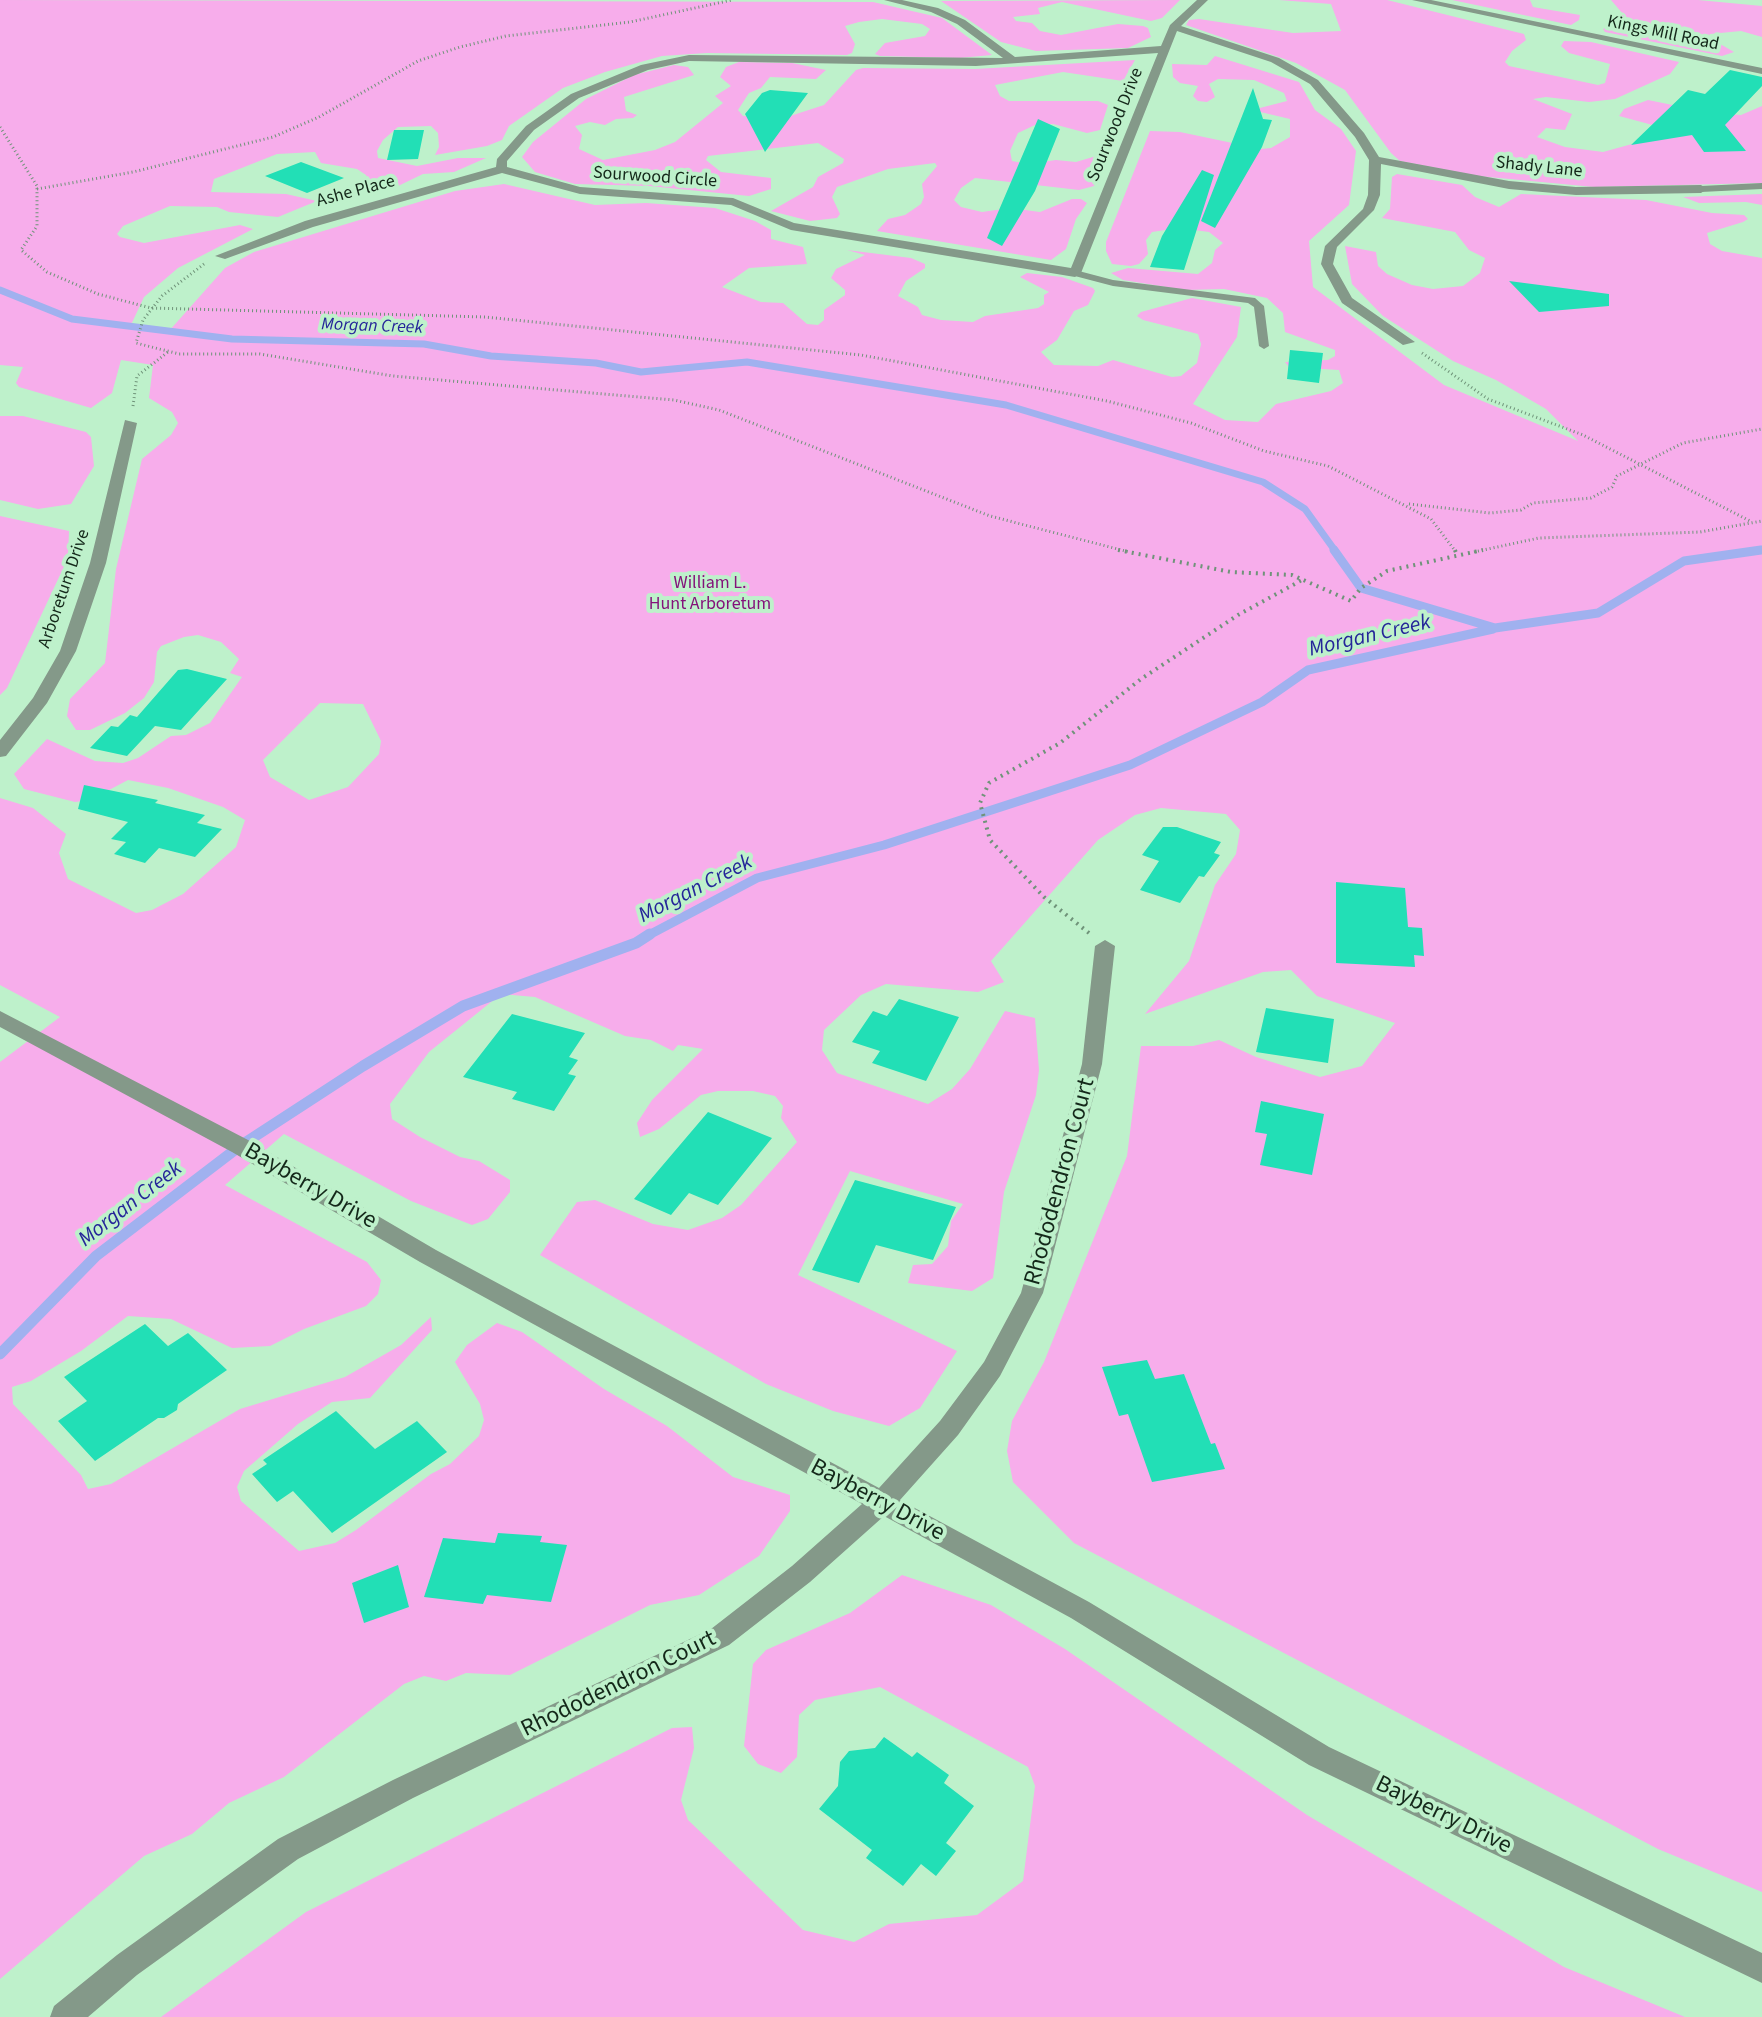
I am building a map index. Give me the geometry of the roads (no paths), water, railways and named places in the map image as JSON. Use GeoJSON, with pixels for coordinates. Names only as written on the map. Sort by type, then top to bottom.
{"type":"FeatureCollection","features":[{"type":"Feature","properties":{"kind":"street"},"geometry":{"type":"LineString","coordinates":[[889,0],[934,10],[961,22],[1012,60]]}},
{"type":"Feature","properties":{"kind":"street","name":"Sourwood Drive"},"geometry":{"type":"LineString","coordinates":[[1075,273],[1174,27],[1203,0]]}},
{"type":"Feature","properties":{"kind":"street","name":"Kings Mill Road"},"geometry":{"type":"LineString","coordinates":[[1417,0],[1762,71]]}},
{"type":"Feature","properties":{"kind":"street"},"geometry":{"type":"LineString","coordinates":[[1174,27],[1275,60],[1314,82],[1360,135],[1375,160],[1374,195],[1368,210],[1331,246],[1327,264],[1347,300],[1408,342]]}},
{"type":"Feature","properties":{"kind":"street"},"geometry":{"type":"LineString","coordinates":[[502,169],[501,161],[530,128],[575,96],[645,67],[689,58],[920,64],[1167,49]]}},
{"type":"Feature","properties":{"kind":"street","name":"Shady Lane"},"geometry":{"type":"LineString","coordinates":[[1375,160],[1509,185],[1562,190],[1641,193],[1701,189]]}},
{"type":"Feature","properties":{"kind":"street","name":"Sourwood Circle"},"geometry":{"type":"LineString","coordinates":[[502,169],[580,190],[733,202],[791,226],[1075,273]]}},
{"type":"Feature","properties":{"kind":"street","name":"Ashe Place"},"geometry":{"type":"LineString","coordinates":[[221,256],[309,224],[502,169]]}},
{"type":"Feature","properties":{"kind":"street","name":"Arboretum Drive"},"geometry":{"type":"LineString","coordinates":[[0,752],[41,699],[68,651],[98,563],[130,423]]}},
{"type":"Feature","properties":{"kind":"street","name":"Rhododendron Court"},"geometry":{"type":"LineString","coordinates":[[65,2017],[127,1965],[288,1849],[403,1789],[720,1637],[801,1574],[881,1503],[949,1428],[984,1381],[1032,1293],[1092,1064],[1105,946]]}},
{"type":"Feature","properties":{"kind":"street","name":"Bayberry Drive"},"geometry":{"type":"LineString","coordinates":[[0,1018],[226,1138],[416,1249],[1080,1610],[1319,1756],[1762,1968]]}},
{"type":"Feature","properties":{"kind":"lane"},"geometry":{"type":"LineString","coordinates":[[1701,189],[1762,186]]}},
{"type":"Feature","properties":{"kind":"lane"},"geometry":{"type":"LineString","coordinates":[[1075,273],[1113,283],[1251,300],[1259,306],[1264,346]]}},
{"type":"Feature","properties":{"kind":"waterway","name":"Morgan Creek"},"geometry":{"type":"LineString","coordinates":[[0,290],[72,319],[232,339],[424,344],[491,356],[596,363],[641,372],[747,362],[1006,405],[1263,482],[1305,509],[1336,552]]}},
{"type":"Feature","properties":{"kind":"waterway","name":"Morgan Creek"},"geometry":{"type":"LineString","coordinates":[[1334,550],[1361,588],[1495,628],[1598,613],[1684,561],[1747,552]]}},
{"type":"Feature","properties":{"kind":"waterway","name":"Morgan Creek"},"geometry":{"type":"LineString","coordinates":[[1747,552],[1761,550]]}},
{"type":"Feature","properties":{"kind":"waterway","name":"Morgan Creek"},"geometry":{"type":"LineString","coordinates":[[1747,552],[1762,550]]}},
{"type":"Feature","properties":{"kind":"waterway","name":"Morgan Creek"},"geometry":{"type":"LineString","coordinates":[[647,936],[757,878],[884,845],[1130,765],[1262,702],[1308,670],[1493,629]]}},
{"type":"Feature","properties":{"kind":"waterway","name":"Morgan Creek"},"geometry":{"type":"LineString","coordinates":[[0,1354],[96,1256],[240,1146],[363,1066],[463,1006],[636,943],[650,934]]}},
{"type":"Feature","properties":{"kind":"park label","name":"William L. Hunt Arboretum"},"geometry":{"type":"Point","coordinates":[710,594]}}]}
